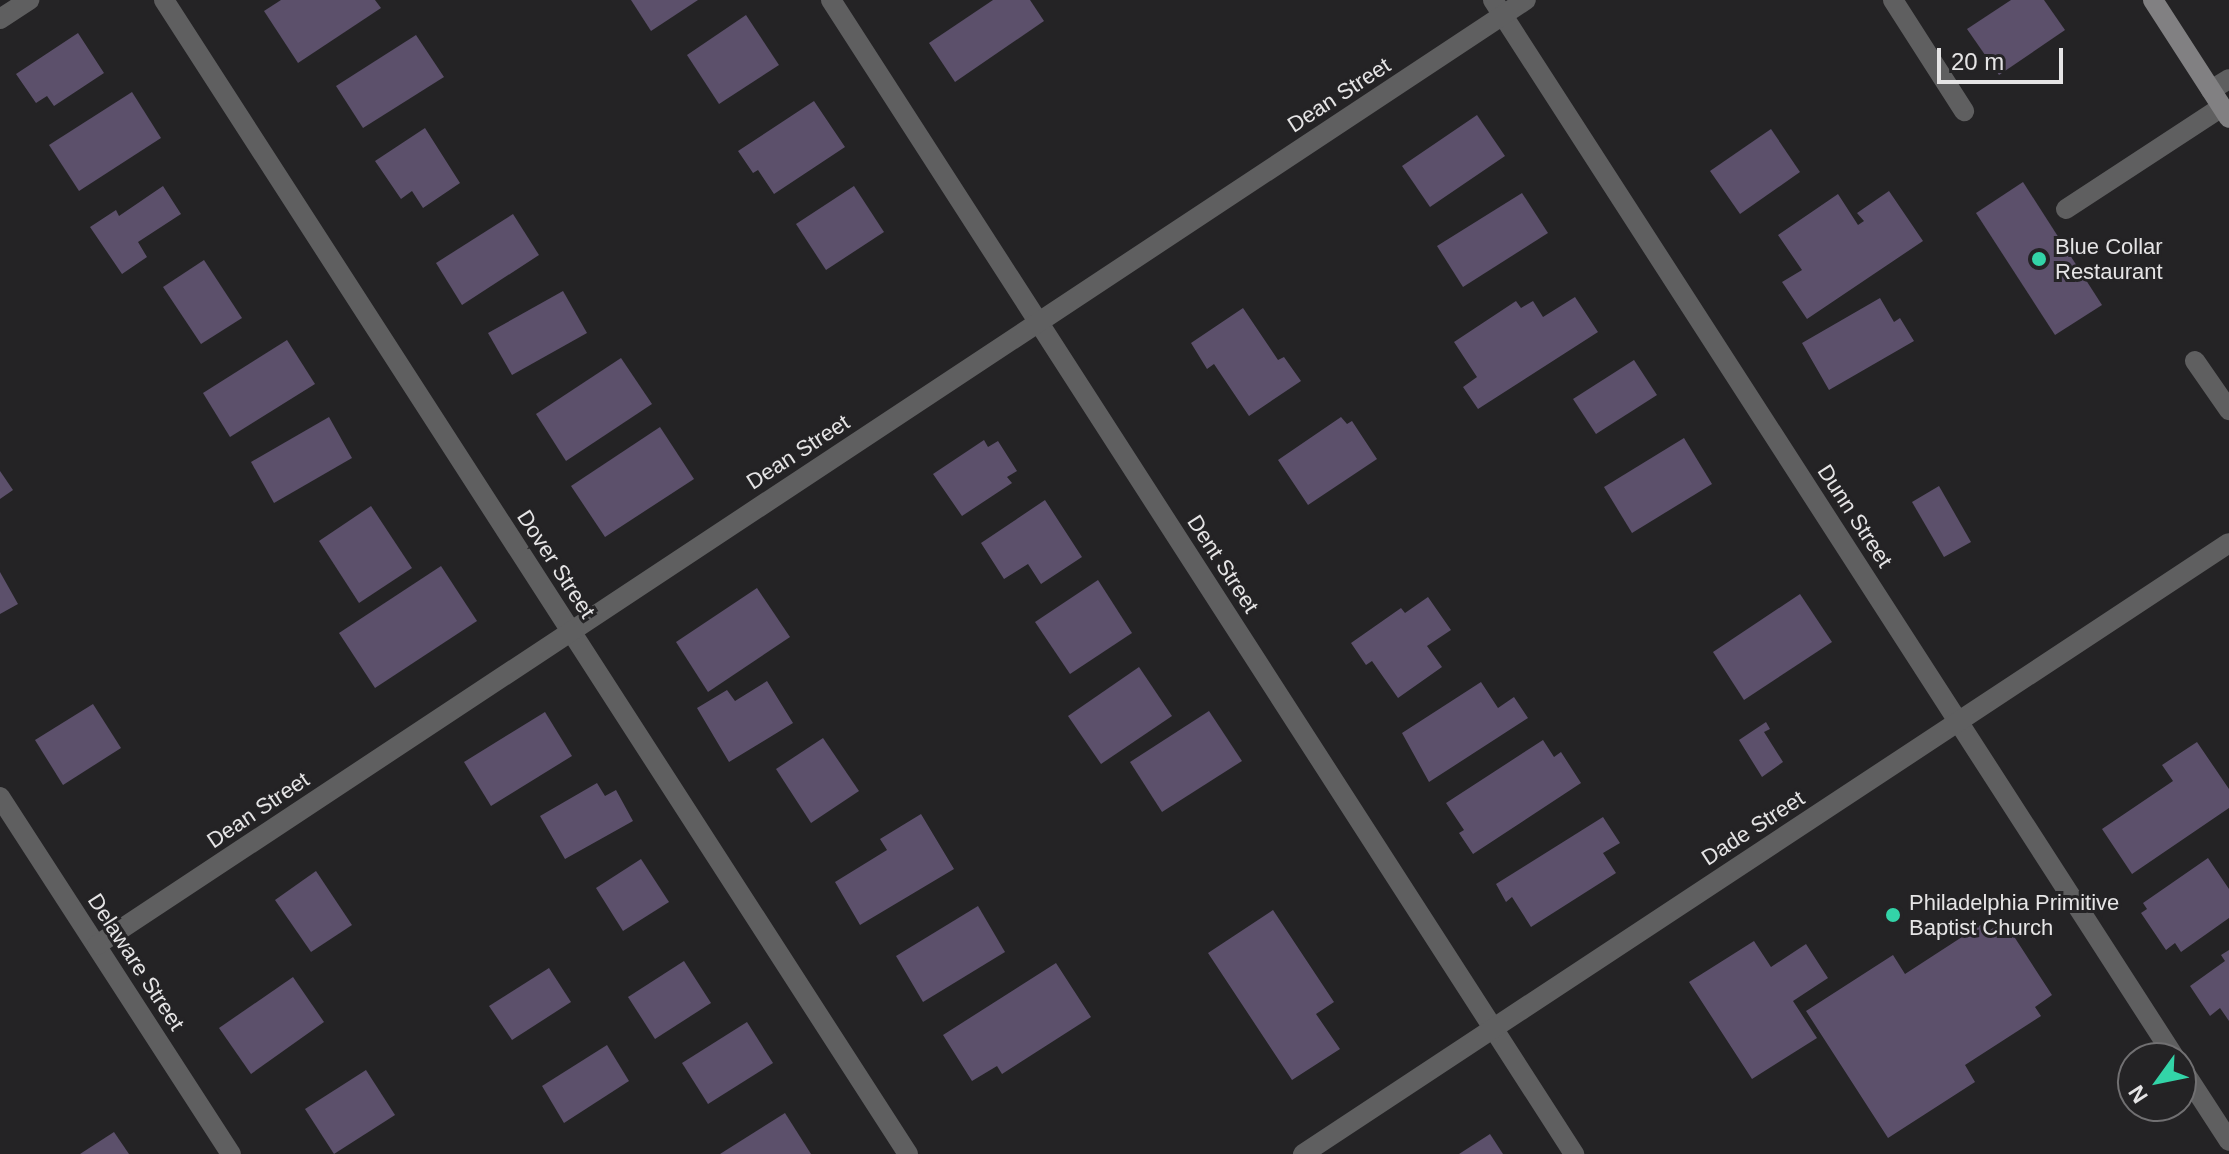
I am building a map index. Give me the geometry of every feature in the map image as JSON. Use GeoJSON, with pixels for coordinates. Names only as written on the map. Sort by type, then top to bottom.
{"type":"FeatureCollection","features":[{"type":"Feature","properties":{"kind":"street"},"geometry":{"type":"LineString","coordinates":[[0,19],[29,0]]}},
{"type":"Feature","properties":{"kind":"street","name":"Dover Street"},"geometry":{"type":"LineString","coordinates":[[164,0],[908,1154]]}},
{"type":"Feature","properties":{"kind":"street","name":"Dent Street"},"geometry":{"type":"LineString","coordinates":[[831,0],[1574,1154]]}},
{"type":"Feature","properties":{"kind":"street","name":"Dean Street"},"geometry":{"type":"LineString","coordinates":[[97,945],[1039,322],[1498,8],[1526,0]]}},
{"type":"Feature","properties":{"kind":"street"},"geometry":{"type":"LineString","coordinates":[[1893,0],[1964,111]]}},
{"type":"Feature","properties":{"kind":"street"},"geometry":{"type":"LineString","coordinates":[[2153,0],[2221,105]]}},
{"type":"Feature","properties":{"kind":"street","name":"Dunn Street"},"geometry":{"type":"LineString","coordinates":[[1498,8],[2165,1042]]}},
{"type":"Feature","properties":{"kind":"street"},"geometry":{"type":"LineString","coordinates":[[2066,209],[2221,105],[2229,79]]}},
{"type":"Feature","properties":{"kind":"street"},"geometry":{"type":"LineString","coordinates":[[2195,361],[2229,410]]}},
{"type":"Feature","properties":{"kind":"street","name":"Dade Street"},"geometry":{"type":"LineString","coordinates":[[1303,1154],[2229,543]]}},
{"type":"Feature","properties":{"kind":"street","name":"Delaware Street"},"geometry":{"type":"LineString","coordinates":[[0,797],[231,1154]]}},
{"type":"Feature","properties":{"kind":"street"},"geometry":{"type":"LineString","coordinates":[[2197,1092],[2229,1141]]}},
{"type":"Feature","properties":{"kind":"building"},"geometry":{"type":"Polygon","coordinates":[[[281,0],[375,0],[381,8],[298,63],[264,11],[281,0]]]}},
{"type":"Feature","properties":{"kind":"building"},"geometry":{"type":"Polygon","coordinates":[[[631,0],[698,0],[651,31],[631,0]]]}},
{"type":"Feature","properties":{"kind":"building"},"geometry":{"type":"Polygon","coordinates":[[[993,0],[1030,0],[1044,21],[955,82],[929,43],[993,0]]]}},
{"type":"Feature","properties":{"kind":"building"},"geometry":{"type":"Polygon","coordinates":[[[2011,0],[2044,0],[2065,30],[1999,75],[1967,29],[2011,0]]]}},
{"type":"Feature","properties":{"kind":"building"},"geometry":{"type":"Polygon","coordinates":[[[746,15],[779,65],[719,104],[687,55],[746,15]]]}},
{"type":"Feature","properties":{"kind":"building"},"geometry":{"type":"Polygon","coordinates":[[[78,33],[104,73],[54,106],[47,96],[36,103],[16,74],[78,33]]]}},
{"type":"Feature","properties":{"kind":"building"},"geometry":{"type":"Polygon","coordinates":[[[416,35],[444,77],[363,128],[336,86],[416,35]]]}},
{"type":"Feature","properties":{"kind":"building"},"geometry":{"type":"Polygon","coordinates":[[[132,92],[161,138],[79,191],[49,145],[132,92]]]}},
{"type":"Feature","properties":{"kind":"building"},"geometry":{"type":"Polygon","coordinates":[[[814,101],[845,147],[774,194],[758,170],[753,173],[738,151],[814,101]]]}},
{"type":"Feature","properties":{"kind":"building"},"geometry":{"type":"Polygon","coordinates":[[[1477,115],[1505,156],[1430,207],[1402,166],[1477,115]]]}},
{"type":"Feature","properties":{"kind":"building"},"geometry":{"type":"Polygon","coordinates":[[[425,128],[460,183],[423,208],[412,191],[401,199],[375,161],[425,128]]]}},
{"type":"Feature","properties":{"kind":"building"},"geometry":{"type":"Polygon","coordinates":[[[1771,129],[1800,172],[1740,214],[1710,171],[1771,129]]]}},
{"type":"Feature","properties":{"kind":"building","name":"Blue Collar Restaurant"},"geometry":{"type":"Polygon","coordinates":[[[2023,182],[2102,305],[2055,335],[1976,213],[2023,182]]]}},
{"type":"Feature","properties":{"kind":"building"},"geometry":{"type":"Polygon","coordinates":[[[163,186],[181,214],[138,242],[147,257],[122,274],[90,227],[116,210],[119,216],[163,186]]]}},
{"type":"Feature","properties":{"kind":"building"},"geometry":{"type":"Polygon","coordinates":[[[854,186],[884,232],[826,270],[796,224],[854,186]]]}},
{"type":"Feature","properties":{"kind":"building"},"geometry":{"type":"Polygon","coordinates":[[[1889,191],[1923,241],[1807,319],[1782,282],[1802,270],[1778,235],[1838,194],[1858,225],[1864,221],[1857,213],[1889,191]]]}},
{"type":"Feature","properties":{"kind":"building"},"geometry":{"type":"Polygon","coordinates":[[[1522,193],[1548,233],[1463,287],[1437,246],[1522,193]]]}},
{"type":"Feature","properties":{"kind":"building"},"geometry":{"type":"Polygon","coordinates":[[[513,214],[539,255],[462,305],[436,263],[513,214]]]}},
{"type":"Feature","properties":{"kind":"building"},"geometry":{"type":"Polygon","coordinates":[[[204,260],[242,318],[201,344],[163,287],[204,260]]]}},
{"type":"Feature","properties":{"kind":"building"},"geometry":{"type":"Polygon","coordinates":[[[563,291],[587,333],[512,375],[488,333],[563,291]]]}},
{"type":"Feature","properties":{"kind":"building"},"geometry":{"type":"Polygon","coordinates":[[[1575,297],[1598,332],[1478,409],[1463,387],[1477,377],[1454,342],[1516,301],[1521,308],[1533,301],[1543,317],[1575,297]]]}},
{"type":"Feature","properties":{"kind":"building"},"geometry":{"type":"Polygon","coordinates":[[[1880,298],[1894,322],[1900,318],[1914,341],[1829,390],[1802,343],[1880,298]]]}},
{"type":"Feature","properties":{"kind":"building"},"geometry":{"type":"Polygon","coordinates":[[[1243,308],[1278,360],[1284,357],[1301,381],[1249,416],[1214,364],[1207,369],[1191,343],[1243,308]]]}},
{"type":"Feature","properties":{"kind":"building"},"geometry":{"type":"Polygon","coordinates":[[[287,340],[315,384],[230,437],[203,393],[287,340]]]}},
{"type":"Feature","properties":{"kind":"building"},"geometry":{"type":"Polygon","coordinates":[[[621,358],[652,404],[566,461],[536,414],[621,358]]]}},
{"type":"Feature","properties":{"kind":"building"},"geometry":{"type":"Polygon","coordinates":[[[1634,360],[1657,395],[1596,434],[1573,399],[1634,360]]]}},
{"type":"Feature","properties":{"kind":"building"},"geometry":{"type":"Polygon","coordinates":[[[329,417],[352,458],[274,503],[251,462],[329,417]]]}},
{"type":"Feature","properties":{"kind":"building"},"geometry":{"type":"Polygon","coordinates":[[[1341,417],[1347,424],[1352,421],[1377,459],[1308,505],[1278,460],[1341,417]]]}},
{"type":"Feature","properties":{"kind":"building"},"geometry":{"type":"Polygon","coordinates":[[[660,427],[694,479],[605,537],[571,486],[660,427]]]}},
{"type":"Feature","properties":{"kind":"building"},"geometry":{"type":"Polygon","coordinates":[[[1684,438],[1712,484],[1632,533],[1604,487],[1684,438]]]}},
{"type":"Feature","properties":{"kind":"building"},"geometry":{"type":"Polygon","coordinates":[[[984,440],[988,447],[998,441],[1017,471],[1007,477],[1012,483],[962,516],[933,474],[984,440]]]}},
{"type":"Feature","properties":{"kind":"building"},"geometry":{"type":"Polygon","coordinates":[[[0,471],[13,490],[0,499],[0,471]]]}},
{"type":"Feature","properties":{"kind":"building"},"geometry":{"type":"Polygon","coordinates":[[[1939,486],[1971,542],[1944,557],[1912,502],[1939,486]]]}},
{"type":"Feature","properties":{"kind":"building"},"geometry":{"type":"Polygon","coordinates":[[[1045,500],[1082,557],[1041,584],[1028,564],[1004,579],[981,543],[1045,500]]]}},
{"type":"Feature","properties":{"kind":"building"},"geometry":{"type":"Polygon","coordinates":[[[371,506],[412,568],[359,603],[319,541],[371,506]]]}},
{"type":"Feature","properties":{"kind":"building"},"geometry":{"type":"Polygon","coordinates":[[[441,566],[477,621],[375,688],[339,633],[441,566]]]}},
{"type":"Feature","properties":{"kind":"building"},"geometry":{"type":"Polygon","coordinates":[[[0,572],[18,604],[0,614],[0,572]]]}},
{"type":"Feature","properties":{"kind":"building"},"geometry":{"type":"Polygon","coordinates":[[[1098,580],[1132,633],[1070,674],[1035,622],[1098,580]]]}},
{"type":"Feature","properties":{"kind":"building"},"geometry":{"type":"Polygon","coordinates":[[[757,588],[790,637],[708,692],[676,642],[757,588]]]}},
{"type":"Feature","properties":{"kind":"building"},"geometry":{"type":"Polygon","coordinates":[[[1800,594],[1832,642],[1744,700],[1713,652],[1800,594]]]}},
{"type":"Feature","properties":{"kind":"building"},"geometry":{"type":"Polygon","coordinates":[[[1428,597],[1451,630],[1427,646],[1442,667],[1398,698],[1372,661],[1366,665],[1351,643],[1401,608],[1405,613],[1428,597]]]}},
{"type":"Feature","properties":{"kind":"building"},"geometry":{"type":"Polygon","coordinates":[[[1139,667],[1172,716],[1101,764],[1068,716],[1139,667]]]}},
{"type":"Feature","properties":{"kind":"building"},"geometry":{"type":"Polygon","coordinates":[[[767,681],[793,723],[729,762],[697,708],[727,690],[735,701],[767,681]]]}},
{"type":"Feature","properties":{"kind":"building"},"geometry":{"type":"Polygon","coordinates":[[[1481,682],[1498,708],[1514,697],[1528,718],[1429,782],[1402,733],[1481,682]]]}},
{"type":"Feature","properties":{"kind":"building"},"geometry":{"type":"Polygon","coordinates":[[[93,704],[121,748],[63,785],[35,740],[93,704]]]}},
{"type":"Feature","properties":{"kind":"building"},"geometry":{"type":"Polygon","coordinates":[[[1209,711],[1242,761],[1162,812],[1130,762],[1209,711]]]}},
{"type":"Feature","properties":{"kind":"building"},"geometry":{"type":"Polygon","coordinates":[[[545,712],[572,756],[491,806],[464,762],[545,712]]]}},
{"type":"Feature","properties":{"kind":"building"},"geometry":{"type":"Polygon","coordinates":[[[1766,722],[1770,729],[1764,732],[1783,762],[1762,777],[1739,740],[1766,722]]]}},
{"type":"Feature","properties":{"kind":"building"},"geometry":{"type":"Polygon","coordinates":[[[823,738],[859,791],[811,823],[776,769],[823,738]]]}},
{"type":"Feature","properties":{"kind":"building"},"geometry":{"type":"Polygon","coordinates":[[[1543,740],[1554,757],[1561,752],[1581,783],[1473,854],[1459,833],[1464,830],[1446,803],[1543,740]]]}},
{"type":"Feature","properties":{"kind":"building"},"geometry":{"type":"Polygon","coordinates":[[[2197,742],[2229,789],[2229,808],[2132,874],[2102,829],[2173,781],[2162,765],[2197,742]]]}},
{"type":"Feature","properties":{"kind":"building"},"geometry":{"type":"Polygon","coordinates":[[[597,783],[605,796],[616,790],[633,821],[565,859],[540,816],[597,783]]]}},
{"type":"Feature","properties":{"kind":"building"},"geometry":{"type":"Polygon","coordinates":[[[921,814],[954,869],[860,925],[835,882],[887,850],[880,839],[921,814]]]}},
{"type":"Feature","properties":{"kind":"building"},"geometry":{"type":"Polygon","coordinates":[[[1603,817],[1620,843],[1603,853],[1616,873],[1531,927],[1512,897],[1506,902],[1496,884],[1603,817]]]}},
{"type":"Feature","properties":{"kind":"building"},"geometry":{"type":"Polygon","coordinates":[[[2208,858],[2229,889],[2229,918],[2181,952],[2175,943],[2166,950],[2141,913],[2147,909],[2143,903],[2208,858]]]}},
{"type":"Feature","properties":{"kind":"building"},"geometry":{"type":"Polygon","coordinates":[[[641,859],[669,902],[623,931],[596,888],[641,859]]]}},
{"type":"Feature","properties":{"kind":"building"},"geometry":{"type":"Polygon","coordinates":[[[316,871],[352,925],[311,952],[275,900],[316,871]]]}},
{"type":"Feature","properties":{"kind":"building"},"geometry":{"type":"Polygon","coordinates":[[[978,906],[1005,952],[923,1002],[896,956],[978,906]]]}},
{"type":"Feature","properties":{"kind":"building"},"geometry":{"type":"Polygon","coordinates":[[[1273,910],[1334,1002],[1316,1014],[1340,1049],[1292,1080],[1208,953],[1273,910]]]}},
{"type":"Feature","properties":{"kind":"building"},"geometry":{"type":"Polygon","coordinates":[[[2004,921],[2052,995],[2035,1007],[2041,1016],[1965,1065],[1975,1082],[1888,1138],[1806,1011],[1893,955],[1905,974],[1982,924],[1987,932],[2004,921]]]}},
{"type":"Feature","properties":{"kind":"building"},"geometry":{"type":"Polygon","coordinates":[[[1754,941],[1771,967],[1806,944],[1828,978],[1793,1001],[1817,1038],[1752,1079],[1689,982],[1754,941]]]}},
{"type":"Feature","properties":{"kind":"building"},"geometry":{"type":"Polygon","coordinates":[[[2229,950],[2229,1021],[2220,1008],[2210,1016],[2190,986],[2225,961],[2221,955],[2229,950]]]}},
{"type":"Feature","properties":{"kind":"building"},"geometry":{"type":"Polygon","coordinates":[[[684,961],[711,1003],[655,1039],[628,997],[684,961]]]}},
{"type":"Feature","properties":{"kind":"building"},"geometry":{"type":"Polygon","coordinates":[[[1056,963],[1091,1017],[1002,1074],[997,1066],[972,1081],[943,1035],[1056,963]]]}},
{"type":"Feature","properties":{"kind":"building"},"geometry":{"type":"Polygon","coordinates":[[[549,968],[571,1002],[512,1040],[489,1006],[549,968]]]}},
{"type":"Feature","properties":{"kind":"building"},"geometry":{"type":"Polygon","coordinates":[[[293,977],[324,1022],[251,1074],[219,1028],[293,977]]]}},
{"type":"Feature","properties":{"kind":"building"},"geometry":{"type":"Polygon","coordinates":[[[747,1022],[773,1063],[708,1104],[682,1063],[747,1022]]]}},
{"type":"Feature","properties":{"kind":"building"},"geometry":{"type":"Polygon","coordinates":[[[607,1045],[629,1081],[564,1123],[542,1086],[607,1045]]]}},
{"type":"Feature","properties":{"kind":"building"},"geometry":{"type":"Polygon","coordinates":[[[366,1070],[395,1115],[334,1154],[305,1109],[366,1070]]]}},
{"type":"Feature","properties":{"kind":"building"},"geometry":{"type":"Polygon","coordinates":[[[785,1113],[811,1154],[720,1154],[785,1113]]]}},
{"type":"Feature","properties":{"kind":"building"},"geometry":{"type":"Polygon","coordinates":[[[114,1132],[129,1154],[80,1154],[114,1132]]]}},
{"type":"Feature","properties":{"kind":"building"},"geometry":{"type":"Polygon","coordinates":[[[1490,1134],[1503,1154],[1459,1154],[1490,1134]]]}},
{"type":"Feature","properties":{"kind":"place","name":"Blue Collar Restaurant"},"geometry":{"type":"Point","coordinates":[2039,259]}},
{"type":"Feature","properties":{"kind":"place","name":"Philadelphia Primitive Baptist Church"},"geometry":{"type":"Point","coordinates":[1893,915]}}]}
